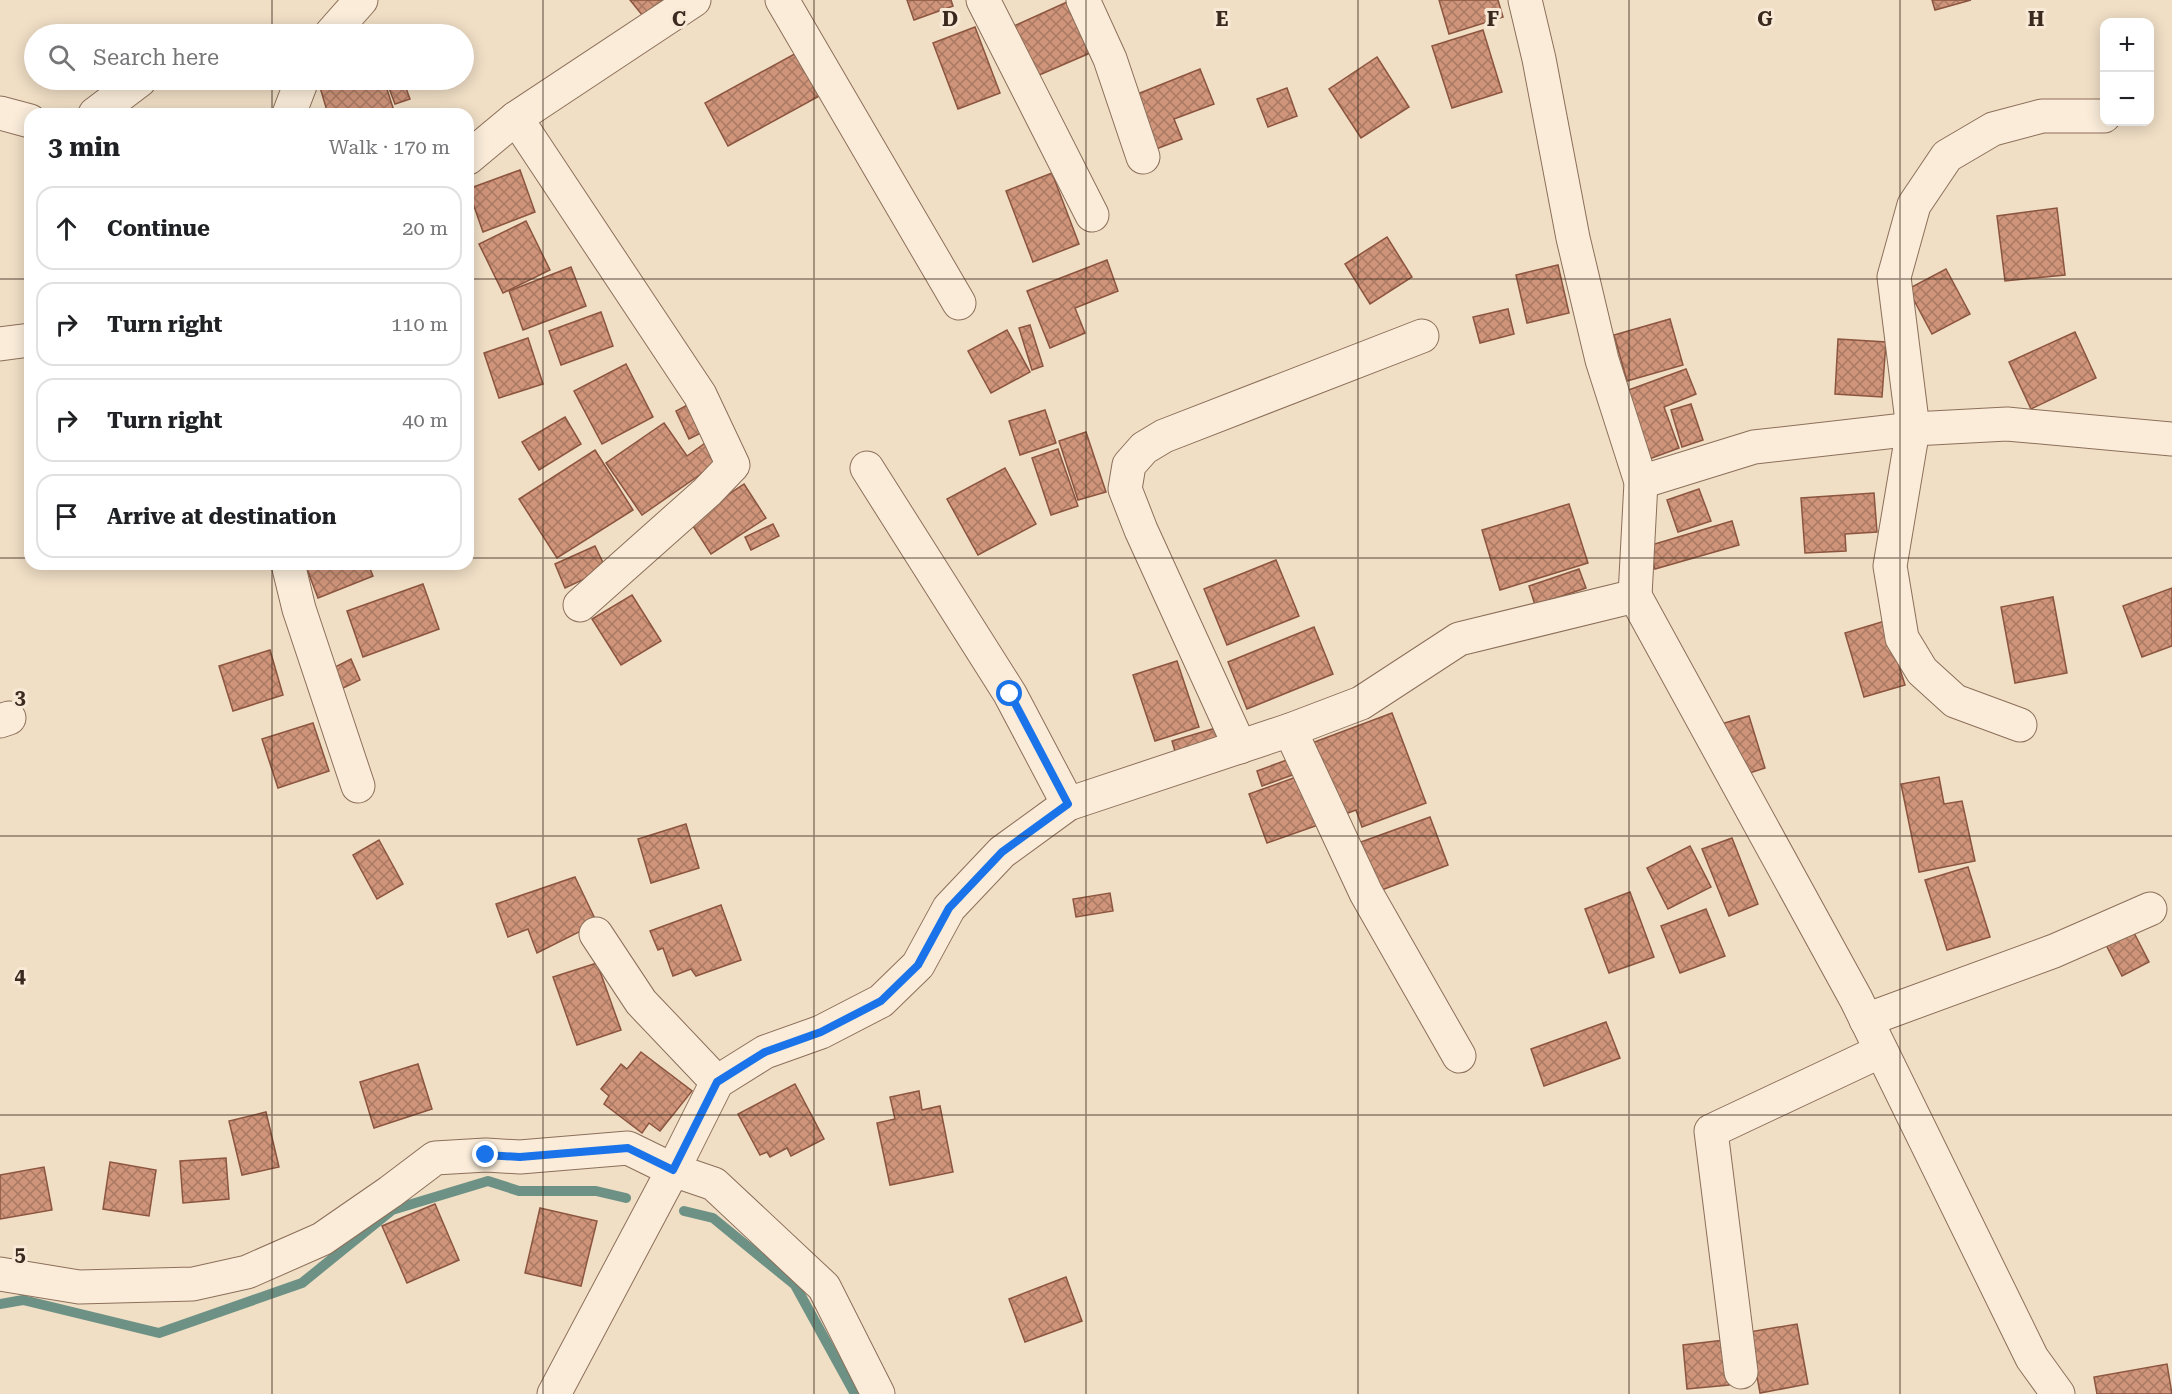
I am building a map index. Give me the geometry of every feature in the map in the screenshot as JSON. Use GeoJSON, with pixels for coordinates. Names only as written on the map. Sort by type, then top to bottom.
{"type":"FeatureCollection","features":[{"type":"Feature","properties":{"kind":"street"},"geometry":{"type":"LineString","coordinates":[[340,24],[361,0]]}},
{"type":"Feature","properties":{"kind":"street"},"geometry":{"type":"LineString","coordinates":[[474,153],[516,118],[694,0]]}},
{"type":"Feature","properties":{"kind":"street"},"geometry":{"type":"LineString","coordinates":[[782,0],[959,303]]}},
{"type":"Feature","properties":{"kind":"street"},"geometry":{"type":"LineString","coordinates":[[983,0],[1092,215]]}},
{"type":"Feature","properties":{"kind":"street"},"geometry":{"type":"LineString","coordinates":[[1083,0],[1110,59],[1143,158]]}},
{"type":"Feature","properties":{"kind":"street"},"geometry":{"type":"LineString","coordinates":[[1525,0],[1539,59],[1573,238],[1599,349],[1641,482],[1635,596],[1866,1020],[2032,1358],[2058,1394]]}},
{"type":"Feature","properties":{"kind":"street"},"geometry":{"type":"LineString","coordinates":[[103,108],[127,90]]}},
{"type":"Feature","properties":{"kind":"street"},"geometry":{"type":"LineString","coordinates":[[291,108],[298,90]]}},
{"type":"Feature","properties":{"kind":"street"},"geometry":{"type":"LineString","coordinates":[[0,113],[24,119]]}},
{"type":"Feature","properties":{"kind":"street"},"geometry":{"type":"LineString","coordinates":[[2020,725],[1955,701],[1922,671],[1902,638],[1890,566],[1913,429],[1894,277],[1914,205],[1947,156],[1993,129],[2042,116],[2100,116]]}},
{"type":"Feature","properties":{"kind":"street"},"geometry":{"type":"LineString","coordinates":[[516,118],[700,395],[733,465],[707,492],[580,605]]}},
{"type":"Feature","properties":{"kind":"street"},"geometry":{"type":"LineString","coordinates":[[1240,747],[1141,530],[1125,489],[1129,465],[1143,448],[1164,436],[1422,336]]}},
{"type":"Feature","properties":{"kind":"street"},"geometry":{"type":"LineString","coordinates":[[0,344],[24,341]]}},
{"type":"Feature","properties":{"kind":"street"},"geometry":{"type":"LineString","coordinates":[[1641,482],[1754,447],[1913,429],[2007,424],[2172,439]]}},
{"type":"Feature","properties":{"kind":"street"},"geometry":{"type":"LineString","coordinates":[[867,468],[1010,694],[1068,804]]}},
{"type":"Feature","properties":{"kind":"street"},"geometry":{"type":"LineString","coordinates":[[289,570],[299,609],[358,786]]}},
{"type":"Feature","properties":{"kind":"street"},"geometry":{"type":"LineString","coordinates":[[554,1394],[717,1082],[765,1052],[821,1032],[881,1001],[918,965],[949,908],[1002,852],[1068,804],[1290,730],[1360,703],[1459,639],[1635,596]]}},
{"type":"Feature","properties":{"kind":"street"},"geometry":{"type":"LineString","coordinates":[[1290,730],[1366,893],[1459,1056]]}},
{"type":"Feature","properties":{"kind":"street"},"geometry":{"type":"LineString","coordinates":[[1866,1020],[2054,951],[2150,909]]}},
{"type":"Feature","properties":{"kind":"street"},"geometry":{"type":"LineString","coordinates":[[596,934],[640,1002],[717,1082]]}},
{"type":"Feature","properties":{"kind":"street"},"geometry":{"type":"LineString","coordinates":[[1741,1372],[1711,1131],[1881,1051]]}},
{"type":"Feature","properties":{"kind":"street"},"geometry":{"type":"LineString","coordinates":[[0,1274],[79,1287],[193,1284],[247,1272],[322,1239],[435,1158],[486,1155],[520,1157],[628,1148],[673,1170],[714,1184],[824,1287],[878,1394]]}},
{"type":"Feature","properties":{"kind":"building"},"geometry":{"type":"Polygon","coordinates":[[[630,0],[673,0],[647,21],[630,0]]]}},
{"type":"Feature","properties":{"kind":"building"},"geometry":{"type":"Polygon","coordinates":[[[907,0],[951,0],[953,6],[914,20],[907,0]]]}},
{"type":"Feature","properties":{"kind":"building"},"geometry":{"type":"Polygon","coordinates":[[[1439,0],[1498,0],[1503,17],[1449,34],[1439,0]]]}},
{"type":"Feature","properties":{"kind":"building"},"geometry":{"type":"Polygon","coordinates":[[[1932,0],[1971,0],[1935,10],[1932,0]]]}},
{"type":"Feature","properties":{"kind":"building"},"geometry":{"type":"Polygon","coordinates":[[[1067,2],[1090,53],[1037,76],[1014,26],[1067,2]]]}},
{"type":"Feature","properties":{"kind":"building"},"geometry":{"type":"Polygon","coordinates":[[[975,27],[1000,93],[958,109],[933,43],[975,27]]]}},
{"type":"Feature","properties":{"kind":"building"},"geometry":{"type":"Polygon","coordinates":[[[1483,30],[1502,92],[1452,108],[1432,46],[1483,30]]]}},
{"type":"Feature","properties":{"kind":"building"},"geometry":{"type":"Polygon","coordinates":[[[800,51],[823,94],[728,146],[705,103],[800,51]]]}},
{"type":"Feature","properties":{"kind":"building"},"geometry":{"type":"Polygon","coordinates":[[[1377,57],[1409,107],[1361,138],[1329,89],[1377,57]]]}},
{"type":"Feature","properties":{"kind":"building"},"geometry":{"type":"Polygon","coordinates":[[[1200,69],[1214,104],[1174,119],[1182,139],[1151,151],[1130,97],[1200,69]]]}},
{"type":"Feature","properties":{"kind":"building"},"geometry":{"type":"Polygon","coordinates":[[[1287,88],[1297,116],[1268,127],[1257,99],[1287,88]]]}},
{"type":"Feature","properties":{"kind":"building"},"geometry":{"type":"Polygon","coordinates":[[[321,90],[387,90],[393,108],[326,108],[321,90]]]}},
{"type":"Feature","properties":{"kind":"building"},"geometry":{"type":"Polygon","coordinates":[[[390,90],[407,90],[410,99],[395,104],[390,90]]]}},
{"type":"Feature","properties":{"kind":"building"},"geometry":{"type":"Polygon","coordinates":[[[520,170],[535,212],[483,232],[474,206],[474,187],[520,170]]]}},
{"type":"Feature","properties":{"kind":"building"},"geometry":{"type":"Polygon","coordinates":[[[1052,173],[1079,244],[1033,262],[1006,191],[1052,173]]]}},
{"type":"Feature","properties":{"kind":"building"},"geometry":{"type":"Polygon","coordinates":[[[2057,208],[2065,275],[2005,281],[1997,216],[2057,208]]]}},
{"type":"Feature","properties":{"kind":"building"},"geometry":{"type":"Polygon","coordinates":[[[526,221],[550,270],[503,293],[479,244],[526,221]]]}},
{"type":"Feature","properties":{"kind":"building"},"geometry":{"type":"Polygon","coordinates":[[[1387,237],[1412,277],[1370,304],[1345,264],[1387,237]]]}},
{"type":"Feature","properties":{"kind":"building"},"geometry":{"type":"Polygon","coordinates":[[[1107,260],[1118,291],[1075,308],[1085,333],[1050,348],[1027,291],[1107,260]]]}},
{"type":"Feature","properties":{"kind":"building"},"geometry":{"type":"Polygon","coordinates":[[[1558,265],[1569,313],[1527,323],[1516,275],[1558,265]]]}},
{"type":"Feature","properties":{"kind":"building"},"geometry":{"type":"Polygon","coordinates":[[[571,267],[586,306],[523,330],[509,291],[571,267]]]}},
{"type":"Feature","properties":{"kind":"building"},"geometry":{"type":"Polygon","coordinates":[[[1946,269],[1970,314],[1932,334],[1908,289],[1946,269]]]}},
{"type":"Feature","properties":{"kind":"building"},"geometry":{"type":"Polygon","coordinates":[[[1508,309],[1514,334],[1480,343],[1473,317],[1508,309]]]}},
{"type":"Feature","properties":{"kind":"building"},"geometry":{"type":"Polygon","coordinates":[[[601,312],[613,346],[561,365],[549,331],[601,312]]]}},
{"type":"Feature","properties":{"kind":"building"},"geometry":{"type":"Polygon","coordinates":[[[1670,319],[1683,365],[1627,381],[1614,335],[1670,319]]]}},
{"type":"Feature","properties":{"kind":"building"},"geometry":{"type":"Polygon","coordinates":[[[1030,325],[1043,366],[1032,370],[1019,328],[1030,325]]]}},
{"type":"Feature","properties":{"kind":"building"},"geometry":{"type":"Polygon","coordinates":[[[1007,330],[1030,372],[991,393],[968,351],[1007,330]]]}},
{"type":"Feature","properties":{"kind":"building"},"geometry":{"type":"Polygon","coordinates":[[[2075,332],[2096,378],[2031,409],[2009,362],[2075,332]]]}},
{"type":"Feature","properties":{"kind":"building"},"geometry":{"type":"Polygon","coordinates":[[[528,338],[543,384],[499,398],[484,353],[528,338]]]}},
{"type":"Feature","properties":{"kind":"building"},"geometry":{"type":"Polygon","coordinates":[[[1838,339],[1886,342],[1882,397],[1835,394],[1838,339]]]}},
{"type":"Feature","properties":{"kind":"building"},"geometry":{"type":"Polygon","coordinates":[[[626,364],[653,417],[602,444],[574,391],[626,364]]]}},
{"type":"Feature","properties":{"kind":"building"},"geometry":{"type":"Polygon","coordinates":[[[1686,369],[1696,394],[1664,407],[1679,448],[1641,462],[1615,395],[1686,369]]]}},
{"type":"Feature","properties":{"kind":"building"},"geometry":{"type":"Polygon","coordinates":[[[693,402],[707,430],[689,439],[676,411],[693,402]]]}},
{"type":"Feature","properties":{"kind":"building"},"geometry":{"type":"Polygon","coordinates":[[[1691,404],[1703,440],[1682,447],[1671,410],[1691,404]]]}},
{"type":"Feature","properties":{"kind":"building"},"geometry":{"type":"Polygon","coordinates":[[[1045,410],[1056,443],[1020,455],[1009,421],[1045,410]]]}},
{"type":"Feature","properties":{"kind":"building"},"geometry":{"type":"Polygon","coordinates":[[[565,417],[581,444],[539,470],[522,442],[565,417]]]}},
{"type":"Feature","properties":{"kind":"building"},"geometry":{"type":"Polygon","coordinates":[[[664,423],[687,456],[708,441],[721,460],[642,515],[606,463],[664,423]]]}},
{"type":"Feature","properties":{"kind":"building"},"geometry":{"type":"Polygon","coordinates":[[[1086,432],[1106,492],[1078,500],[1059,441],[1086,432]]]}},
{"type":"Feature","properties":{"kind":"building"},"geometry":{"type":"Polygon","coordinates":[[[1058,449],[1078,506],[1051,515],[1032,458],[1058,449]]]}},
{"type":"Feature","properties":{"kind":"building"},"geometry":{"type":"Polygon","coordinates":[[[595,450],[633,510],[557,558],[519,499],[595,450]]]}},
{"type":"Feature","properties":{"kind":"building"},"geometry":{"type":"Polygon","coordinates":[[[1005,468],[1036,524],[978,555],[947,499],[1005,468]]]}},
{"type":"Feature","properties":{"kind":"building"},"geometry":{"type":"Polygon","coordinates":[[[744,484],[766,518],[711,554],[689,520],[744,484]]]}},
{"type":"Feature","properties":{"kind":"building"},"geometry":{"type":"Polygon","coordinates":[[[1699,489],[1711,521],[1678,532],[1667,500],[1699,489]]]}},
{"type":"Feature","properties":{"kind":"building"},"geometry":{"type":"Polygon","coordinates":[[[1874,493],[1877,532],[1845,534],[1846,551],[1805,553],[1801,498],[1874,493]]]}},
{"type":"Feature","properties":{"kind":"building"},"geometry":{"type":"Polygon","coordinates":[[[1569,504],[1588,563],[1500,590],[1482,530],[1569,504]]]}},
{"type":"Feature","properties":{"kind":"building"},"geometry":{"type":"Polygon","coordinates":[[[1732,521],[1739,545],[1655,569],[1648,546],[1732,521]]]}},
{"type":"Feature","properties":{"kind":"building"},"geometry":{"type":"Polygon","coordinates":[[[773,524],[779,536],[751,550],[745,537],[773,524]]]}},
{"type":"Feature","properties":{"kind":"building"},"geometry":{"type":"Polygon","coordinates":[[[595,546],[606,569],[565,588],[555,564],[595,546]]]}},
{"type":"Feature","properties":{"kind":"building"},"geometry":{"type":"Polygon","coordinates":[[[1276,560],[1299,616],[1227,645],[1204,589],[1276,560]]]}},
{"type":"Feature","properties":{"kind":"building"},"geometry":{"type":"Polygon","coordinates":[[[1579,569],[1586,588],[1535,605],[1529,586],[1579,569]]]}},
{"type":"Feature","properties":{"kind":"building"},"geometry":{"type":"Polygon","coordinates":[[[307,570],[370,570],[373,576],[318,598],[307,570]]]}},
{"type":"Feature","properties":{"kind":"building"},"geometry":{"type":"Polygon","coordinates":[[[423,584],[439,629],[363,657],[347,611],[423,584]]]}},
{"type":"Feature","properties":{"kind":"building"},"geometry":{"type":"Polygon","coordinates":[[[2172,588],[2172,646],[2142,657],[2123,606],[2172,588]]]}},
{"type":"Feature","properties":{"kind":"building"},"geometry":{"type":"Polygon","coordinates":[[[632,595],[661,641],[621,665],[592,619],[632,595]]]}},
{"type":"Feature","properties":{"kind":"building"},"geometry":{"type":"Polygon","coordinates":[[[2053,597],[2067,673],[2015,683],[2001,607],[2053,597]]]}},
{"type":"Feature","properties":{"kind":"building"},"geometry":{"type":"Polygon","coordinates":[[[1885,621],[1905,685],[1864,697],[1845,633],[1885,621]]]}},
{"type":"Feature","properties":{"kind":"building"},"geometry":{"type":"Polygon","coordinates":[[[1314,627],[1333,674],[1247,709],[1228,662],[1314,627]]]}},
{"type":"Feature","properties":{"kind":"building"},"geometry":{"type":"Polygon","coordinates":[[[270,650],[283,695],[233,711],[219,666],[270,650]]]}},
{"type":"Feature","properties":{"kind":"building"},"geometry":{"type":"Polygon","coordinates":[[[351,659],[360,680],[337,691],[327,671],[351,659]]]}},
{"type":"Feature","properties":{"kind":"building"},"geometry":{"type":"Polygon","coordinates":[[[1177,661],[1199,727],[1155,741],[1133,675],[1177,661]]]}},
{"type":"Feature","properties":{"kind":"building"},"geometry":{"type":"Polygon","coordinates":[[[1392,713],[1426,803],[1362,827],[1356,810],[1340,816],[1312,743],[1392,713]]]}},
{"type":"Feature","properties":{"kind":"building"},"geometry":{"type":"Polygon","coordinates":[[[1749,716],[1765,768],[1737,777],[1721,724],[1749,716]]]}},
{"type":"Feature","properties":{"kind":"building"},"geometry":{"type":"Polygon","coordinates":[[[313,723],[329,771],[278,788],[262,739],[313,723]]]}},
{"type":"Feature","properties":{"kind":"building"},"geometry":{"type":"Polygon","coordinates":[[[1219,727],[1224,744],[1177,758],[1172,741],[1219,727]]]}},
{"type":"Feature","properties":{"kind":"building"},"geometry":{"type":"Polygon","coordinates":[[[1292,758],[1298,773],[1262,786],[1257,771],[1292,758]]]}},
{"type":"Feature","properties":{"kind":"building"},"geometry":{"type":"Polygon","coordinates":[[[1299,776],[1318,825],[1267,843],[1249,794],[1299,776]]]}},
{"type":"Feature","properties":{"kind":"building"},"geometry":{"type":"Polygon","coordinates":[[[1939,777],[1944,804],[1962,801],[1975,861],[1919,872],[1901,784],[1939,777]]]}},
{"type":"Feature","properties":{"kind":"building"},"geometry":{"type":"Polygon","coordinates":[[[1430,817],[1448,865],[1379,891],[1361,842],[1430,817]]]}},
{"type":"Feature","properties":{"kind":"building"},"geometry":{"type":"Polygon","coordinates":[[[686,824],[699,868],[651,883],[638,839],[686,824]]]}},
{"type":"Feature","properties":{"kind":"building"},"geometry":{"type":"Polygon","coordinates":[[[1732,838],[1758,904],[1729,916],[1702,849],[1732,838]]]}},
{"type":"Feature","properties":{"kind":"building"},"geometry":{"type":"Polygon","coordinates":[[[379,840],[403,884],[377,899],[353,855],[379,840]]]}},
{"type":"Feature","properties":{"kind":"building"},"geometry":{"type":"Polygon","coordinates":[[[1690,846],[1711,887],[1668,909],[1647,868],[1690,846]]]}},
{"type":"Feature","properties":{"kind":"building"},"geometry":{"type":"Polygon","coordinates":[[[1968,867],[1990,937],[1947,950],[1925,880],[1968,867]]]}},
{"type":"Feature","properties":{"kind":"building"},"geometry":{"type":"Polygon","coordinates":[[[575,877],[597,923],[537,953],[528,929],[508,937],[496,904],[575,877]]]}},
{"type":"Feature","properties":{"kind":"building"},"geometry":{"type":"Polygon","coordinates":[[[1630,892],[1654,957],[1609,973],[1585,909],[1630,892]]]}},
{"type":"Feature","properties":{"kind":"building"},"geometry":{"type":"Polygon","coordinates":[[[1110,893],[1113,911],[1076,917],[1073,899],[1110,893]]]}},
{"type":"Feature","properties":{"kind":"building"},"geometry":{"type":"Polygon","coordinates":[[[721,905],[741,960],[696,976],[691,969],[673,976],[663,948],[658,950],[650,931],[721,905]]]}},
{"type":"Feature","properties":{"kind":"building"},"geometry":{"type":"Polygon","coordinates":[[[1706,909],[1725,956],[1680,973],[1661,926],[1706,909]]]}},
{"type":"Feature","properties":{"kind":"building"},"geometry":{"type":"Polygon","coordinates":[[[2130,925],[2149,962],[2122,976],[2103,939],[2130,925]]]}},
{"type":"Feature","properties":{"kind":"building"},"geometry":{"type":"Polygon","coordinates":[[[597,963],[621,1030],[577,1045],[553,977],[597,963]]]}},
{"type":"Feature","properties":{"kind":"building"},"geometry":{"type":"Polygon","coordinates":[[[1606,1022],[1620,1058],[1544,1086],[1531,1049],[1606,1022]]]}},
{"type":"Feature","properties":{"kind":"building"},"geometry":{"type":"Polygon","coordinates":[[[641,1052],[692,1091],[660,1131],[649,1123],[642,1133],[604,1104],[609,1096],[601,1089],[621,1064],[627,1069],[641,1052]]]}},
{"type":"Feature","properties":{"kind":"building"},"geometry":{"type":"Polygon","coordinates":[[[418,1064],[432,1109],[374,1128],[360,1082],[418,1064]]]}},
{"type":"Feature","properties":{"kind":"building"},"geometry":{"type":"Polygon","coordinates":[[[795,1084],[824,1139],[791,1156],[787,1148],[770,1157],[767,1152],[760,1155],[738,1114],[795,1084]]]}},
{"type":"Feature","properties":{"kind":"building"},"geometry":{"type":"Polygon","coordinates":[[[919,1091],[922,1110],[940,1106],[953,1172],[890,1185],[877,1123],[895,1119],[890,1097],[919,1091]]]}},
{"type":"Feature","properties":{"kind":"building"},"geometry":{"type":"Polygon","coordinates":[[[266,1112],[279,1167],[242,1175],[229,1121],[266,1112]]]}},
{"type":"Feature","properties":{"kind":"building"},"geometry":{"type":"Polygon","coordinates":[[[226,1158],[229,1199],[183,1203],[180,1161],[226,1158]]]}},
{"type":"Feature","properties":{"kind":"building"},"geometry":{"type":"Polygon","coordinates":[[[110,1162],[156,1170],[149,1216],[103,1209],[110,1162]]]}},
{"type":"Feature","properties":{"kind":"building"},"geometry":{"type":"Polygon","coordinates":[[[44,1167],[52,1210],[0,1219],[0,1175],[44,1167]]]}},
{"type":"Feature","properties":{"kind":"building"},"geometry":{"type":"Polygon","coordinates":[[[435,1204],[459,1260],[407,1283],[382,1226],[435,1204]]]}},
{"type":"Feature","properties":{"kind":"building"},"geometry":{"type":"Polygon","coordinates":[[[540,1208],[597,1221],[581,1286],[525,1273],[540,1208]]]}},
{"type":"Feature","properties":{"kind":"building"},"geometry":{"type":"Polygon","coordinates":[[[1066,1277],[1082,1321],[1025,1342],[1009,1299],[1066,1277]]]}},
{"type":"Feature","properties":{"kind":"building"},"geometry":{"type":"Polygon","coordinates":[[[1797,1324],[1808,1384],[1760,1393],[1749,1332],[1797,1324]]]}},
{"type":"Feature","properties":{"kind":"building"},"geometry":{"type":"Polygon","coordinates":[[[1724,1340],[1729,1385],[1687,1389],[1683,1345],[1724,1340]]]}},
{"type":"Feature","properties":{"kind":"building"},"geometry":{"type":"Polygon","coordinates":[[[2167,1364],[2172,1394],[2097,1394],[2094,1377],[2167,1364]]]}},
{"type":"Feature","properties":{"kind":"waterway"},"geometry":{"type":"LineString","coordinates":[[0,1304],[23,1300],[159,1333],[302,1283],[392,1210],[488,1181],[519,1191],[596,1191],[626,1198]]}},
{"type":"Feature","properties":{"kind":"waterway"},"geometry":{"type":"LineString","coordinates":[[684,1211],[713,1218],[795,1285],[855,1394]]}},
{"type":"Feature","properties":{"kind":"route"},"geometry":{"type":"LineString","coordinates":[[486,1155],[520,1157],[628,1148],[673,1170],[717,1082],[765,1052],[821,1032],[881,1001],[918,965],[949,908],[1002,852],[1068,804],[1010,694]]}}]}
